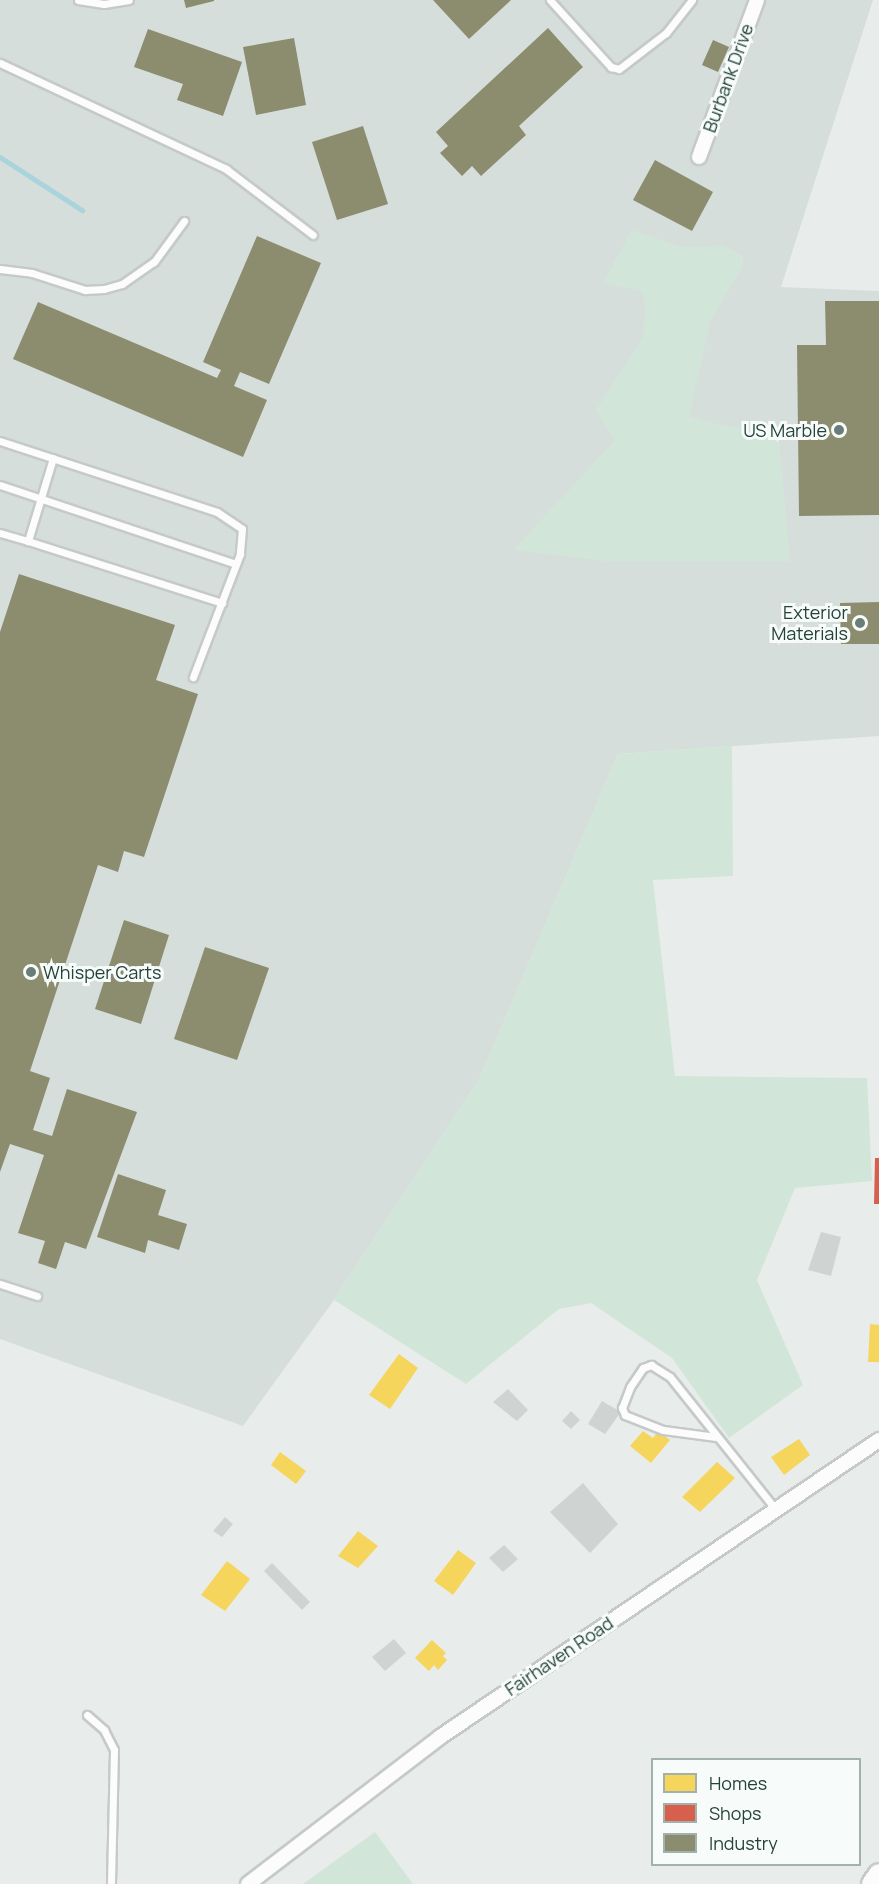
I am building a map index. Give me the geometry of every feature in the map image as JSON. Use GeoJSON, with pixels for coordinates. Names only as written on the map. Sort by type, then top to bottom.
{"type":"FeatureCollection","features":[{"type":"Feature","properties":{"kind":"main road"},"geometry":{"type":"LineString","coordinates":[[872,1884],[879,1874]]}},
{"type":"Feature","properties":{"kind":"street","name":"Burbank Drive"},"geometry":{"type":"LineString","coordinates":[[699,157],[757,0]]}},
{"type":"Feature","properties":{"kind":"street","name":"Fairhaven Road"},"geometry":{"type":"LineString","coordinates":[[248,1884],[440,1737],[879,1440]]}},
{"type":"Feature","properties":{"kind":"lane"},"geometry":{"type":"LineString","coordinates":[[78,0],[104,4],[129,0]]}},
{"type":"Feature","properties":{"kind":"lane"},"geometry":{"type":"LineString","coordinates":[[550,0],[611,67],[620,69],[666,33],[692,0]]}},
{"type":"Feature","properties":{"kind":"lane"},"geometry":{"type":"LineString","coordinates":[[0,63],[226,169],[314,235]]}},
{"type":"Feature","properties":{"kind":"lane"},"geometry":{"type":"LineString","coordinates":[[0,269],[32,273],[85,290],[113,286],[154,262],[184,221]]}},
{"type":"Feature","properties":{"kind":"lane"},"geometry":{"type":"LineString","coordinates":[[0,441],[233,519],[242,529],[243,540],[236,564],[193,677]]}},
{"type":"Feature","properties":{"kind":"lane"},"geometry":{"type":"LineString","coordinates":[[28,541],[53,458]]}},
{"type":"Feature","properties":{"kind":"lane"},"geometry":{"type":"LineString","coordinates":[[0,485],[236,564]]}},
{"type":"Feature","properties":{"kind":"lane"},"geometry":{"type":"LineString","coordinates":[[0,532],[222,603]]}},
{"type":"Feature","properties":{"kind":"lane"},"geometry":{"type":"LineString","coordinates":[[0,1284],[37,1296]]}},
{"type":"Feature","properties":{"kind":"lane"},"geometry":{"type":"LineString","coordinates":[[716,1437],[663,1430],[625,1415],[622,1408],[630,1387],[643,1368],[651,1365],[670,1377],[776,1510]]}},
{"type":"Feature","properties":{"kind":"lane"},"geometry":{"type":"LineString","coordinates":[[87,1715],[104,1731],[114,1750],[111,1884]]}},
{"type":"Feature","properties":{"kind":"shaded area"},"geometry":{"type":"Polygon","coordinates":[[[0,0],[873,0],[781,287],[879,291],[879,736],[618,754],[480,1078],[334,1300],[243,1426],[0,1339],[0,0]]]}},
{"type":"Feature","properties":{"kind":"green space"},"geometry":{"type":"Polygon","coordinates":[[[632,230],[680,247],[724,246],[742,255],[743,265],[710,322],[689,417],[779,438],[790,561],[605,561],[514,550],[615,440],[596,410],[643,338],[646,308],[642,291],[603,283],[632,230]]]}},
{"type":"Feature","properties":{"kind":"green space"},"geometry":{"type":"Polygon","coordinates":[[[732,746],[733,876],[653,880],[675,1076],[867,1078],[872,1181],[795,1188],[757,1280],[803,1385],[729,1438],[672,1358],[591,1303],[559,1309],[466,1384],[334,1300],[480,1078],[618,754],[732,746]]]}},
{"type":"Feature","properties":{"kind":"green space"},"geometry":{"type":"Polygon","coordinates":[[[375,1832],[413,1884],[303,1884],[375,1832]]]}},
{"type":"Feature","properties":{"kind":"building: Homes"},"geometry":{"type":"Polygon","coordinates":[[[870,1324],[879,1325],[879,1362],[868,1362],[870,1324]]]}},
{"type":"Feature","properties":{"kind":"building: Homes"},"geometry":{"type":"Polygon","coordinates":[[[399,1354],[418,1368],[390,1409],[369,1395],[399,1354]]]}},
{"type":"Feature","properties":{"kind":"building: Homes"},"geometry":{"type":"Polygon","coordinates":[[[643,1431],[653,1438],[658,1431],[670,1440],[651,1463],[630,1446],[643,1431]]]}},
{"type":"Feature","properties":{"kind":"building: Homes"},"geometry":{"type":"Polygon","coordinates":[[[799,1439],[810,1455],[784,1475],[771,1457],[799,1439]]]}},
{"type":"Feature","properties":{"kind":"building: Homes"},"geometry":{"type":"Polygon","coordinates":[[[280,1452],[306,1471],[296,1484],[271,1465],[280,1452]]]}},
{"type":"Feature","properties":{"kind":"building: Homes"},"geometry":{"type":"Polygon","coordinates":[[[717,1462],[735,1478],[700,1512],[682,1497],[717,1462]]]}},
{"type":"Feature","properties":{"kind":"building: Homes"},"geometry":{"type":"Polygon","coordinates":[[[358,1531],[378,1546],[358,1568],[338,1556],[358,1531]]]}},
{"type":"Feature","properties":{"kind":"building: Homes"},"geometry":{"type":"Polygon","coordinates":[[[458,1550],[476,1563],[453,1595],[434,1581],[458,1550]]]}},
{"type":"Feature","properties":{"kind":"building: Homes"},"geometry":{"type":"Polygon","coordinates":[[[227,1561],[250,1579],[225,1611],[201,1595],[227,1561]]]}},
{"type":"Feature","properties":{"kind":"building: Homes"},"geometry":{"type":"Polygon","coordinates":[[[432,1640],[446,1653],[443,1656],[447,1660],[438,1670],[434,1665],[429,1671],[415,1658],[432,1640]]]}},
{"type":"Feature","properties":{"kind":"building: Shops"},"geometry":{"type":"Polygon","coordinates":[[[875,1158],[879,1158],[879,1204],[874,1204],[875,1158]]]}},
{"type":"Feature","properties":{"kind":"building: Industry"},"geometry":{"type":"Polygon","coordinates":[[[184,0],[214,0],[214,1],[186,8],[184,0]]]}},
{"type":"Feature","properties":{"kind":"building: Industry"},"geometry":{"type":"Polygon","coordinates":[[[433,0],[511,0],[469,39],[433,0]]]}},
{"type":"Feature","properties":{"kind":"building: Industry"},"geometry":{"type":"Polygon","coordinates":[[[548,28],[583,67],[519,126],[526,135],[481,176],[472,166],[462,176],[440,153],[448,146],[436,132],[548,28]]]}},
{"type":"Feature","properties":{"kind":"building: Industry"},"geometry":{"type":"Polygon","coordinates":[[[148,29],[242,62],[223,116],[177,100],[183,84],[134,67],[148,29]]]}},
{"type":"Feature","properties":{"kind":"building: Industry"},"geometry":{"type":"Polygon","coordinates":[[[294,38],[306,105],[256,115],[243,47],[294,38]]]}},
{"type":"Feature","properties":{"kind":"building: Industry"},"geometry":{"type":"Polygon","coordinates":[[[713,40],[729,47],[718,72],[702,65],[713,40]]]}},
{"type":"Feature","properties":{"kind":"building: Industry"},"geometry":{"type":"Polygon","coordinates":[[[363,126],[388,204],[337,220],[312,142],[363,126]]]}},
{"type":"Feature","properties":{"kind":"building: Industry"},"geometry":{"type":"Polygon","coordinates":[[[655,160],[713,192],[692,231],[633,200],[655,160]]]}},
{"type":"Feature","properties":{"kind":"building: Industry"},"geometry":{"type":"Polygon","coordinates":[[[257,236],[321,263],[269,384],[240,372],[234,386],[267,400],[243,457],[13,359],[38,302],[217,378],[221,370],[203,362],[257,236]]]}},
{"type":"Feature","properties":{"kind":"building: Industry","name":"US Marble"},"geometry":{"type":"Polygon","coordinates":[[[825,301],[879,301],[879,515],[799,516],[797,345],[826,345],[825,301]]]}},
{"type":"Feature","properties":{"kind":"building: Industry","name":"Whisper Carts"},"geometry":{"type":"Polygon","coordinates":[[[19,574],[175,625],[156,680],[198,694],[144,857],[124,851],[118,872],[98,865],[30,1071],[50,1078],[33,1130],[52,1136],[67,1089],[137,1112],[86,1249],[65,1242],[56,1269],[38,1263],[45,1241],[18,1233],[44,1155],[10,1144],[0,1172],[0,632],[19,574]]]}},
{"type":"Feature","properties":{"kind":"building: Industry","name":"Exterior Materials"},"geometry":{"type":"Polygon","coordinates":[[[879,602],[879,644],[841,644],[840,603],[879,602]]]}},
{"type":"Feature","properties":{"kind":"building: Industry"},"geometry":{"type":"Polygon","coordinates":[[[124,920],[169,935],[141,1024],[95,1009],[124,920]]]}},
{"type":"Feature","properties":{"kind":"building: Industry"},"geometry":{"type":"Polygon","coordinates":[[[205,947],[269,968],[237,1060],[174,1039],[205,947]]]}},
{"type":"Feature","properties":{"kind":"building: Industry"},"geometry":{"type":"Polygon","coordinates":[[[118,1174],[166,1190],[158,1215],[187,1224],[179,1250],[148,1240],[145,1253],[97,1237],[118,1174]]]}},
{"type":"Feature","properties":{"kind":"building: Other"},"geometry":{"type":"Polygon","coordinates":[[[821,1232],[841,1237],[831,1276],[808,1270],[821,1232]]]}},
{"type":"Feature","properties":{"kind":"building: Other"},"geometry":{"type":"Polygon","coordinates":[[[508,1389],[528,1410],[517,1421],[493,1402],[508,1389]]]}},
{"type":"Feature","properties":{"kind":"building: Other"},"geometry":{"type":"Polygon","coordinates":[[[602,1401],[621,1412],[605,1434],[588,1424],[602,1401]]]}},
{"type":"Feature","properties":{"kind":"building: Other"},"geometry":{"type":"Polygon","coordinates":[[[571,1411],[580,1420],[571,1429],[562,1421],[571,1411]]]}},
{"type":"Feature","properties":{"kind":"building: Other"},"geometry":{"type":"Polygon","coordinates":[[[583,1483],[618,1524],[590,1553],[550,1512],[583,1483]]]}},
{"type":"Feature","properties":{"kind":"building: Other"},"geometry":{"type":"Polygon","coordinates":[[[225,1517],[233,1524],[222,1537],[213,1531],[225,1517]]]}},
{"type":"Feature","properties":{"kind":"building: Other"},"geometry":{"type":"Polygon","coordinates":[[[504,1545],[518,1559],[503,1572],[489,1558],[504,1545]]]}},
{"type":"Feature","properties":{"kind":"building: Other"},"geometry":{"type":"Polygon","coordinates":[[[272,1563],[310,1602],[302,1610],[264,1571],[272,1563]]]}},
{"type":"Feature","properties":{"kind":"building: Other"},"geometry":{"type":"Polygon","coordinates":[[[394,1639],[406,1653],[385,1671],[372,1657],[394,1639]]]}},
{"type":"Feature","properties":{"kind":"waterway"},"geometry":{"type":"LineString","coordinates":[[0,157],[82,210]]}},
{"type":"Feature","properties":{"kind":"place","name":"US Marble"},"geometry":{"type":"Point","coordinates":[839,430]}},
{"type":"Feature","properties":{"kind":"place","name":"Exterior Materials"},"geometry":{"type":"Point","coordinates":[860,623]}},
{"type":"Feature","properties":{"kind":"place","name":"Whisper Carts"},"geometry":{"type":"Point","coordinates":[31,972]}}]}
